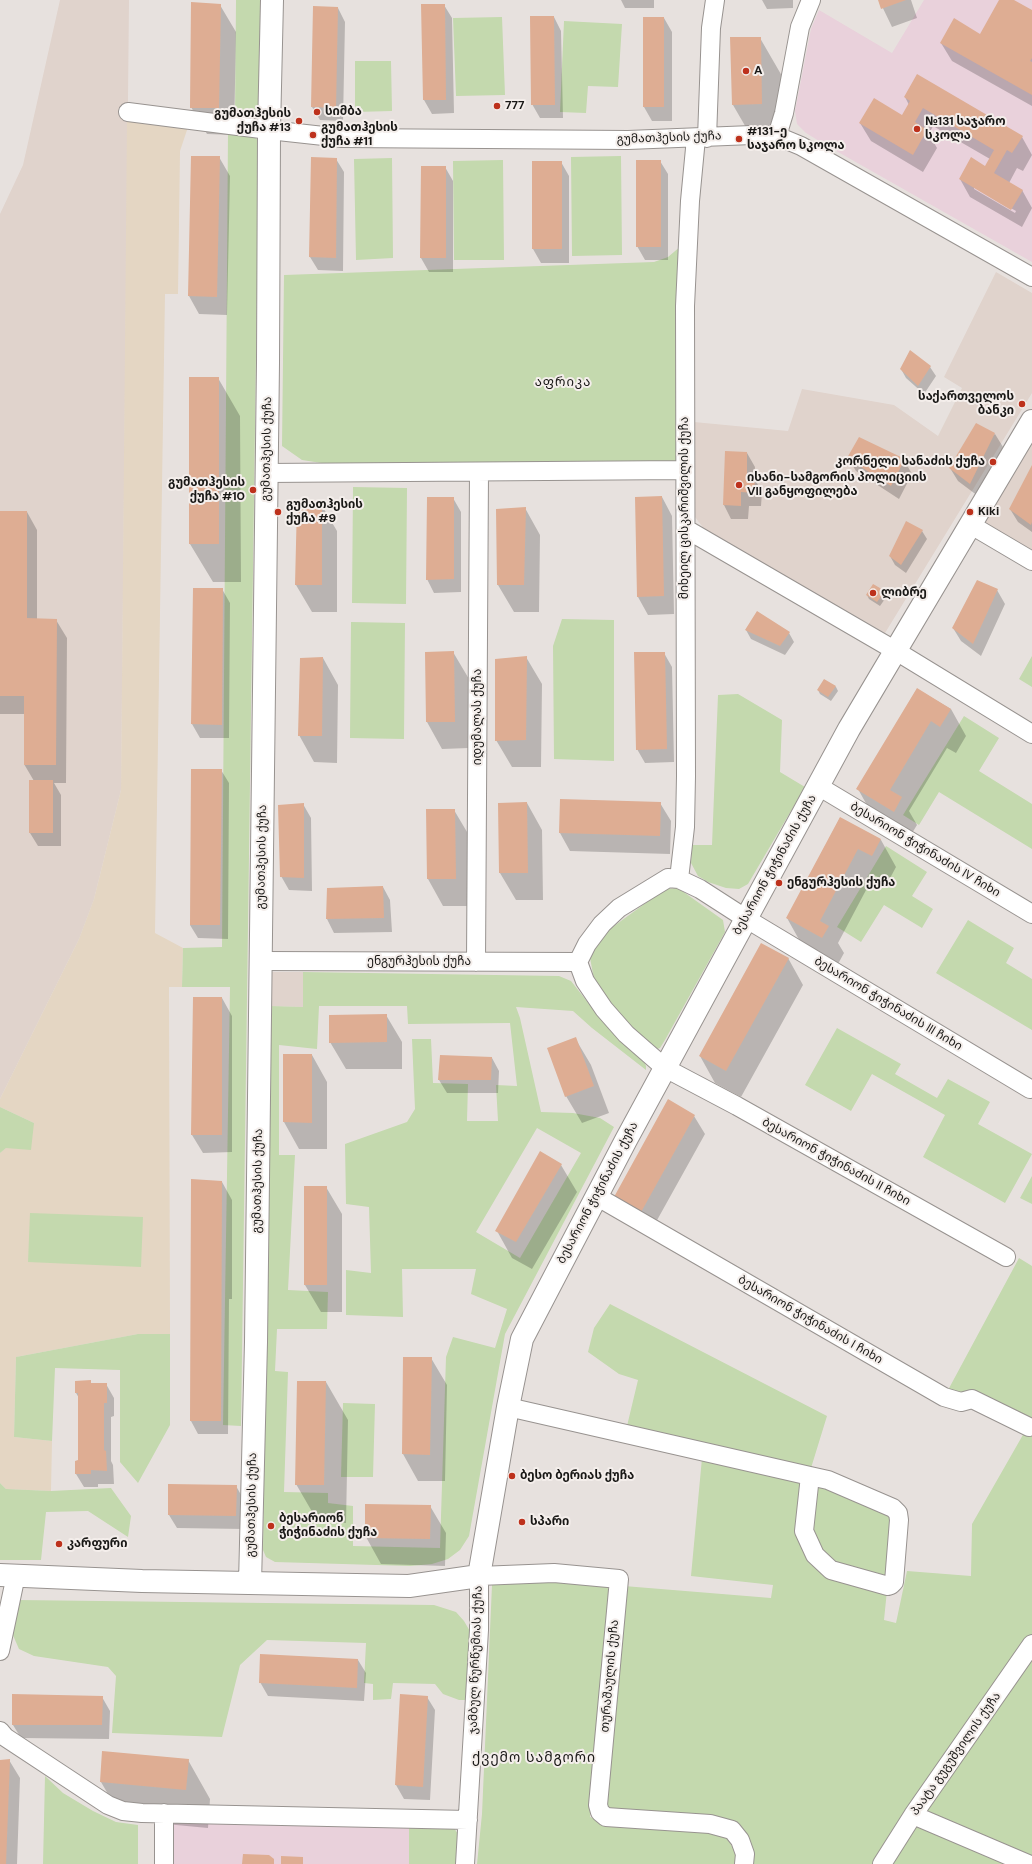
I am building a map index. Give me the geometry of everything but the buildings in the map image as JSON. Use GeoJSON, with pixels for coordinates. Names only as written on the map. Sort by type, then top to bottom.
{"type":"FeatureCollection","features":[{"type":"Feature","properties":{"kind":"street","name":"გუმათჰესის ქუჩა"},"geometry":{"type":"LineString","coordinates":[[250,1583],[256,1349],[269,130],[272,0]]}},
{"type":"Feature","properties":{"kind":"street","name":"მიხეილ ცისკარიშვილის ქუჩა"},"geometry":{"type":"LineString","coordinates":[[679,878],[685,827],[686,529],[684,470],[687,263],[702,138],[715,0]]}},
{"type":"Feature","properties":{"kind":"street"},"geometry":{"type":"LineString","coordinates":[[776,136],[784,113],[800,28],[811,0]]}},
{"type":"Feature","properties":{"kind":"street","name":"გუმათჰესის ქუჩა"},"geometry":{"type":"LineString","coordinates":[[128,112],[342,138],[628,140],[752,135],[776,136],[808,150],[1032,277]]}},
{"type":"Feature","properties":{"kind":"street","name":"ბესარიონ ჭიჭინაძის ქუჩა"},"geometry":{"type":"LineString","coordinates":[[479,1576],[508,1407],[522,1339],[596,1196],[849,729],[1032,421]]}},
{"type":"Feature","properties":{"kind":"street"},"geometry":{"type":"LineString","coordinates":[[266,473],[684,470]]}},
{"type":"Feature","properties":{"kind":"street","name":"იდუმალას ქუჩა"},"geometry":{"type":"LineString","coordinates":[[476,962],[479,472]]}},
{"type":"Feature","properties":{"kind":"street"},"geometry":{"type":"LineString","coordinates":[[971,524],[1032,561]]}},
{"type":"Feature","properties":{"kind":"street"},"geometry":{"type":"LineString","coordinates":[[686,529],[896,651],[1032,734]]}},
{"type":"Feature","properties":{"kind":"street","name":"ბესარიონ ჭიჭინაძის IV ჩიხი"},"geometry":{"type":"LineString","coordinates":[[818,786],[1032,914]]}},
{"type":"Feature","properties":{"kind":"street"},"geometry":{"type":"LineString","coordinates":[[665,1068],[626,1034],[604,1009],[585,981],[578,962],[587,944],[602,924],[619,908],[668,878],[679,878],[716,898],[746,918]]}},
{"type":"Feature","properties":{"kind":"street","name":"ბესარიონ ჭიჭინაძის III ჩიხი"},"geometry":{"type":"LineString","coordinates":[[746,918],[1030,1089]]}},
{"type":"Feature","properties":{"kind":"street","name":"ენგურჰესის ქუჩა"},"geometry":{"type":"LineString","coordinates":[[261,961],[578,962]]}},
{"type":"Feature","properties":{"kind":"street","name":"ბესარიონ ჭიჭინაძის II ჩიხი"},"geometry":{"type":"LineString","coordinates":[[665,1068],[738,1106],[1006,1257]]}},
{"type":"Feature","properties":{"kind":"street","name":"ბესარიონ ჭიჭინაძის I ჩიხი"},"geometry":{"type":"LineString","coordinates":[[596,1196],[944,1397],[961,1402],[972,1399],[1029,1427]]}},
{"type":"Feature","properties":{"kind":"street"},"geometry":{"type":"LineString","coordinates":[[508,1407],[828,1480],[893,1508],[898,1513],[899,1520],[894,1582],[888,1586],[831,1570],[814,1555],[804,1531],[810,1476]]}},
{"type":"Feature","properties":{"kind":"street","name":"თურაშაულის ქუჩა"},"geometry":{"type":"LineString","coordinates":[[479,1576],[554,1573],[619,1579],[598,1805],[600,1812],[606,1817],[710,1824],[732,1830],[740,1840],[745,1854],[744,1864]]}},
{"type":"Feature","properties":{"kind":"street"},"geometry":{"type":"LineString","coordinates":[[0,1646],[8,1575],[142,1581],[409,1586],[479,1576]]}},
{"type":"Feature","properties":{"kind":"street","name":"ჯამბულ წურწუმიას ქუჩა"},"geometry":{"type":"LineString","coordinates":[[465,1864],[479,1630],[479,1576]]}},
{"type":"Feature","properties":{"kind":"street","name":"პაატა გუგუშვილის ქუჩა"},"geometry":{"type":"LineString","coordinates":[[882,1864],[913,1815],[1032,1644]]}},
{"type":"Feature","properties":{"kind":"street"},"geometry":{"type":"LineString","coordinates":[[0,1731],[5,1736],[108,1805],[123,1811],[468,1820]]}},
{"type":"Feature","properties":{"kind":"street"},"geometry":{"type":"LineString","coordinates":[[164,1813],[164,1864]]}},
{"type":"Feature","properties":{"kind":"street"},"geometry":{"type":"LineString","coordinates":[[913,1815],[1028,1864]]}},
{"type":"Feature","properties":{"kind":"shaded area"},"geometry":{"type":"Polygon","coordinates":[[[60,0],[129,0],[121,790],[94,899],[79,939],[0,1099],[0,214],[23,165],[60,0]]]}},
{"type":"Feature","properties":{"kind":"shaded area","name":"№131 საჯარო სკოლა"},"geometry":{"type":"Polygon","coordinates":[[[924,0],[1032,0],[1032,262],[824,144],[806,133],[797,124],[795,111],[811,29],[819,10],[892,53],[924,0]]]}},
{"type":"Feature","properties":{"kind":"shaded area"},"geometry":{"type":"Polygon","coordinates":[[[127,119],[188,127],[180,151],[178,294],[165,294],[155,933],[183,948],[182,987],[169,987],[170,1334],[138,1334],[16,1357],[14,1437],[52,1441],[51,1491],[6,1489],[0,1483],[0,1153],[34,1123],[0,1107],[0,1099],[79,939],[94,899],[121,790],[127,119]]]}},
{"type":"Feature","properties":{"kind":"shaded area"},"geometry":{"type":"Polygon","coordinates":[[[996,272],[1032,293],[1032,393],[885,633],[705,530],[695,517],[692,502],[694,422],[788,431],[802,389],[894,405],[938,436],[962,388],[944,377],[996,272]]]}},
{"type":"Feature","properties":{"kind":"shaded area"},"geometry":{"type":"Polygon","coordinates":[[[1032,433],[1032,552],[985,524],[981,517],[1032,433]]]}},
{"type":"Feature","properties":{"kind":"shaded area"},"geometry":{"type":"Polygon","coordinates":[[[270,972],[303,972],[303,1007],[270,1006],[270,972]]]}},
{"type":"Feature","properties":{"kind":"shaded area"},"geometry":{"type":"Polygon","coordinates":[[[171,1820],[409,1827],[409,1864],[171,1864],[171,1820]]]}},
{"type":"Feature","properties":{"kind":"green space"},"geometry":{"type":"Polygon","coordinates":[[[236,0],[261,0],[260,118],[235,117],[236,0]]]}},
{"type":"Feature","properties":{"kind":"green space"},"geometry":{"type":"Polygon","coordinates":[[[502,17],[505,95],[456,96],[453,18],[502,17]]]}},
{"type":"Feature","properties":{"kind":"green space"},"geometry":{"type":"Polygon","coordinates":[[[564,21],[622,24],[618,87],[588,86],[586,113],[560,112],[564,21]]]}},
{"type":"Feature","properties":{"kind":"green space"},"geometry":{"type":"Polygon","coordinates":[[[355,61],[391,61],[392,111],[355,112],[355,61]]]}},
{"type":"Feature","properties":{"kind":"green space"},"geometry":{"type":"Polygon","coordinates":[[[228,131],[254,137],[259,141],[241,1426],[223,1425],[230,987],[182,987],[183,948],[222,947],[228,131]]]}},
{"type":"Feature","properties":{"kind":"green space"},"geometry":{"type":"Polygon","coordinates":[[[621,156],[622,255],[572,256],[571,157],[621,156]]]}},
{"type":"Feature","properties":{"kind":"green space"},"geometry":{"type":"Polygon","coordinates":[[[392,158],[393,258],[356,260],[354,159],[392,158]]]}},
{"type":"Feature","properties":{"kind":"green space"},"geometry":{"type":"Polygon","coordinates":[[[503,160],[504,260],[454,260],[453,161],[503,160]]]}},
{"type":"Feature","properties":{"kind":"green space"},"geometry":{"type":"Polygon","coordinates":[[[681,246],[677,462],[328,464],[302,460],[282,446],[284,275],[654,262],[668,257],[681,246]]]}},
{"type":"Feature","properties":{"kind":"green space"},"geometry":{"type":"Polygon","coordinates":[[[353,487],[407,488],[406,604],[352,603],[353,487]]]}},
{"type":"Feature","properties":{"kind":"green space"},"geometry":{"type":"Polygon","coordinates":[[[562,619],[614,620],[614,761],[554,759],[553,646],[562,619]]]}},
{"type":"Feature","properties":{"kind":"green space"},"geometry":{"type":"Polygon","coordinates":[[[351,622],[405,623],[404,739],[350,738],[351,622]]]}},
{"type":"Feature","properties":{"kind":"green space"},"geometry":{"type":"Polygon","coordinates":[[[1032,656],[1032,687],[1019,679],[1032,656]]]}},
{"type":"Feature","properties":{"kind":"green space"},"geometry":{"type":"Polygon","coordinates":[[[738,694],[782,720],[780,772],[805,787],[748,884],[739,889],[726,888],[708,882],[698,876],[691,863],[692,845],[712,845],[718,695],[738,694]]]}},
{"type":"Feature","properties":{"kind":"green space"},"geometry":{"type":"Polygon","coordinates":[[[964,716],[999,738],[979,771],[1032,804],[1032,849],[939,792],[919,825],[903,815],[964,716]]]}},
{"type":"Feature","properties":{"kind":"green space"},"geometry":{"type":"Polygon","coordinates":[[[886,846],[927,872],[912,896],[933,909],[922,928],[884,905],[861,942],[837,927],[886,846]]]}},
{"type":"Feature","properties":{"kind":"green space"},"geometry":{"type":"Polygon","coordinates":[[[678,888],[723,920],[725,932],[665,1040],[660,1048],[655,1050],[650,1049],[606,997],[594,979],[590,958],[603,934],[665,889],[678,888]]]}},
{"type":"Feature","properties":{"kind":"green space"},"geometry":{"type":"Polygon","coordinates":[[[968,920],[1014,948],[1006,963],[1032,979],[1032,1030],[936,973],[968,920]]]}},
{"type":"Feature","properties":{"kind":"green space"},"geometry":{"type":"Polygon","coordinates":[[[303,972],[559,976],[571,981],[593,1009],[644,1061],[646,1066],[646,1070],[592,1028],[573,1011],[516,1007],[520,1018],[541,1112],[573,1113],[600,1118],[614,1127],[505,1334],[469,1536],[460,1550],[448,1559],[432,1564],[410,1566],[275,1562],[266,1557],[263,1550],[270,1006],[303,1007],[303,972]],[[319,1006],[317,1049],[279,1045],[279,1155],[295,1155],[288,1290],[328,1292],[327,1329],[277,1329],[275,1371],[288,1372],[284,1492],[328,1493],[328,1503],[353,1506],[353,1546],[440,1548],[446,1357],[453,1337],[495,1348],[507,1309],[471,1294],[476,1269],[402,1269],[403,1317],[346,1315],[346,1270],[371,1273],[369,1207],[346,1204],[345,1144],[407,1122],[415,1109],[412,1039],[431,1039],[433,1083],[468,1084],[467,1121],[498,1121],[496,1085],[517,1086],[510,1023],[408,1024],[407,1006],[319,1006]],[[537,1128],[476,1232],[520,1258],[581,1153],[537,1128]]]}},
{"type":"Feature","properties":{"kind":"green space"},"geometry":{"type":"Polygon","coordinates":[[[837,1028],[901,1064],[895,1074],[937,1098],[948,1079],[990,1102],[978,1124],[1032,1154],[1005,1203],[923,1157],[945,1115],[872,1074],[851,1111],[805,1085],[837,1028]]]}},
{"type":"Feature","properties":{"kind":"green space"},"geometry":{"type":"Polygon","coordinates":[[[0,1107],[34,1123],[31,1150],[6,1148],[0,1153],[0,1107]]]}},
{"type":"Feature","properties":{"kind":"green space"},"geometry":{"type":"Polygon","coordinates":[[[1032,1176],[1032,1204],[1020,1198],[1032,1176]]]}},
{"type":"Feature","properties":{"kind":"green space"},"geometry":{"type":"Polygon","coordinates":[[[30,1213],[143,1217],[141,1267],[28,1262],[30,1213]]]}},
{"type":"Feature","properties":{"kind":"green space"},"geometry":{"type":"Polygon","coordinates":[[[1019,1258],[1032,1266],[1032,1421],[981,1393],[959,1394],[947,1392],[1019,1258]]]}},
{"type":"Feature","properties":{"kind":"green space"},"geometry":{"type":"Polygon","coordinates":[[[610,1304],[827,1416],[811,1468],[627,1426],[638,1380],[619,1374],[588,1352],[594,1328],[610,1304]]]}},
{"type":"Feature","properties":{"kind":"green space"},"geometry":{"type":"Polygon","coordinates":[[[138,1334],[170,1334],[170,1425],[138,1483],[120,1462],[120,1370],[55,1368],[52,1441],[14,1437],[16,1357],[138,1334]]]}},
{"type":"Feature","properties":{"kind":"green space"},"geometry":{"type":"Polygon","coordinates":[[[343,1403],[375,1404],[373,1477],[341,1477],[343,1403]]]}},
{"type":"Feature","properties":{"kind":"green space"},"geometry":{"type":"Polygon","coordinates":[[[1024,1433],[1030,1437],[1032,1433],[1032,1637],[877,1864],[751,1864],[737,1828],[716,1816],[608,1809],[602,1802],[624,1586],[771,1598],[773,1585],[691,1576],[702,1458],[821,1483],[892,1515],[894,1521],[884,1620],[896,1623],[907,1571],[971,1576],[972,1524],[1024,1433]]]}},
{"type":"Feature","properties":{"kind":"green space"},"geometry":{"type":"Polygon","coordinates":[[[0,1483],[6,1489],[51,1491],[111,1488],[131,1516],[128,1537],[88,1511],[46,1512],[41,1560],[0,1560],[0,1483]]]}},
{"type":"Feature","properties":{"kind":"green space"},"geometry":{"type":"Polygon","coordinates":[[[503,1579],[603,1583],[609,1589],[590,1817],[607,1823],[713,1832],[727,1838],[733,1848],[739,1864],[477,1864],[482,1814],[492,1585],[503,1579]]]}},
{"type":"Feature","properties":{"kind":"green space"},"geometry":{"type":"Polygon","coordinates":[[[17,1600],[434,1605],[456,1612],[464,1621],[471,1633],[468,1700],[459,1700],[443,1694],[435,1684],[393,1683],[391,1699],[373,1700],[373,1684],[364,1683],[366,1643],[267,1640],[240,1665],[222,1737],[112,1733],[116,1676],[108,1667],[34,1656],[19,1649],[12,1633],[17,1600]]]}},
{"type":"Feature","properties":{"kind":"green space"},"geometry":{"type":"Polygon","coordinates":[[[1032,1651],[1032,1860],[923,1810],[1032,1651]]]}},
{"type":"Feature","properties":{"kind":"green space"},"geometry":{"type":"Polygon","coordinates":[[[45,1776],[63,1793],[93,1811],[116,1822],[138,1825],[138,1864],[43,1864],[45,1776]]]}},
{"type":"Feature","properties":{"kind":"green space"},"geometry":{"type":"Polygon","coordinates":[[[920,1826],[1018,1864],[889,1864],[910,1831],[920,1826]]]}},
{"type":"Feature","properties":{"kind":"green space"},"geometry":{"type":"Polygon","coordinates":[[[409,1827],[454,1828],[458,1834],[456,1864],[409,1864],[409,1827]]]}},
{"type":"Feature","properties":{"kind":"place","name":"A"},"geometry":{"type":"Point","coordinates":[746,71]}},
{"type":"Feature","properties":{"kind":"place","name":"777"},"geometry":{"type":"Point","coordinates":[497,106]}},
{"type":"Feature","properties":{"kind":"place","name":"სიმბა"},"geometry":{"type":"Point","coordinates":[317,112]}},
{"type":"Feature","properties":{"kind":"place","name":"გუმათჰესის ქუჩა #13"},"geometry":{"type":"Point","coordinates":[299,121]}},
{"type":"Feature","properties":{"kind":"place","name":"№131 საჯარო სკოლა"},"geometry":{"type":"Point","coordinates":[917,129]}},
{"type":"Feature","properties":{"kind":"place","name":"გუმათჰესის ქუჩა #11"},"geometry":{"type":"Point","coordinates":[313,135]}},
{"type":"Feature","properties":{"kind":"place","name":"#131-ე საჯარო სკოლა"},"geometry":{"type":"Point","coordinates":[739,139]}},
{"type":"Feature","properties":{"kind":"place","name":"საქართველოს ბანკი"},"geometry":{"type":"Point","coordinates":[1022,404]}},
{"type":"Feature","properties":{"kind":"place","name":"კორნელი სანაძის ქუჩა"},"geometry":{"type":"Point","coordinates":[993,462]}},
{"type":"Feature","properties":{"kind":"place","name":"ისანი-სამგორის პოლიციის VII განყოფილება"},"geometry":{"type":"Point","coordinates":[739,485]}},
{"type":"Feature","properties":{"kind":"place","name":"გუმათჰესის ქუჩა #10"},"geometry":{"type":"Point","coordinates":[253,490]}},
{"type":"Feature","properties":{"kind":"place","name":"გუმათჰესის ქუჩა #9"},"geometry":{"type":"Point","coordinates":[278,512]}},
{"type":"Feature","properties":{"kind":"place","name":"Kiki"},"geometry":{"type":"Point","coordinates":[970,512]}},
{"type":"Feature","properties":{"kind":"place","name":"ლიბრე"},"geometry":{"type":"Point","coordinates":[873,593]}},
{"type":"Feature","properties":{"kind":"place","name":"ენგურჰესის ქუჩა"},"geometry":{"type":"Point","coordinates":[779,883]}},
{"type":"Feature","properties":{"kind":"place","name":"ბესო ბერიას ქუჩა"},"geometry":{"type":"Point","coordinates":[512,1476]}},
{"type":"Feature","properties":{"kind":"place","name":"სპარი"},"geometry":{"type":"Point","coordinates":[522,1522]}},
{"type":"Feature","properties":{"kind":"place","name":"ბესარიონ ჭიჭინაძის ქუჩა"},"geometry":{"type":"Point","coordinates":[271,1526]}},
{"type":"Feature","properties":{"kind":"place","name":"კარფური"},"geometry":{"type":"Point","coordinates":[59,1544]}},
{"type":"Feature","properties":{"kind":"district","name":"აფრიკა"},"geometry":{"type":"Point","coordinates":[563,383]}},
{"type":"Feature","properties":{"kind":"district","name":"ქვემო სამგორი"},"geometry":{"type":"Point","coordinates":[534,1758]}}]}
